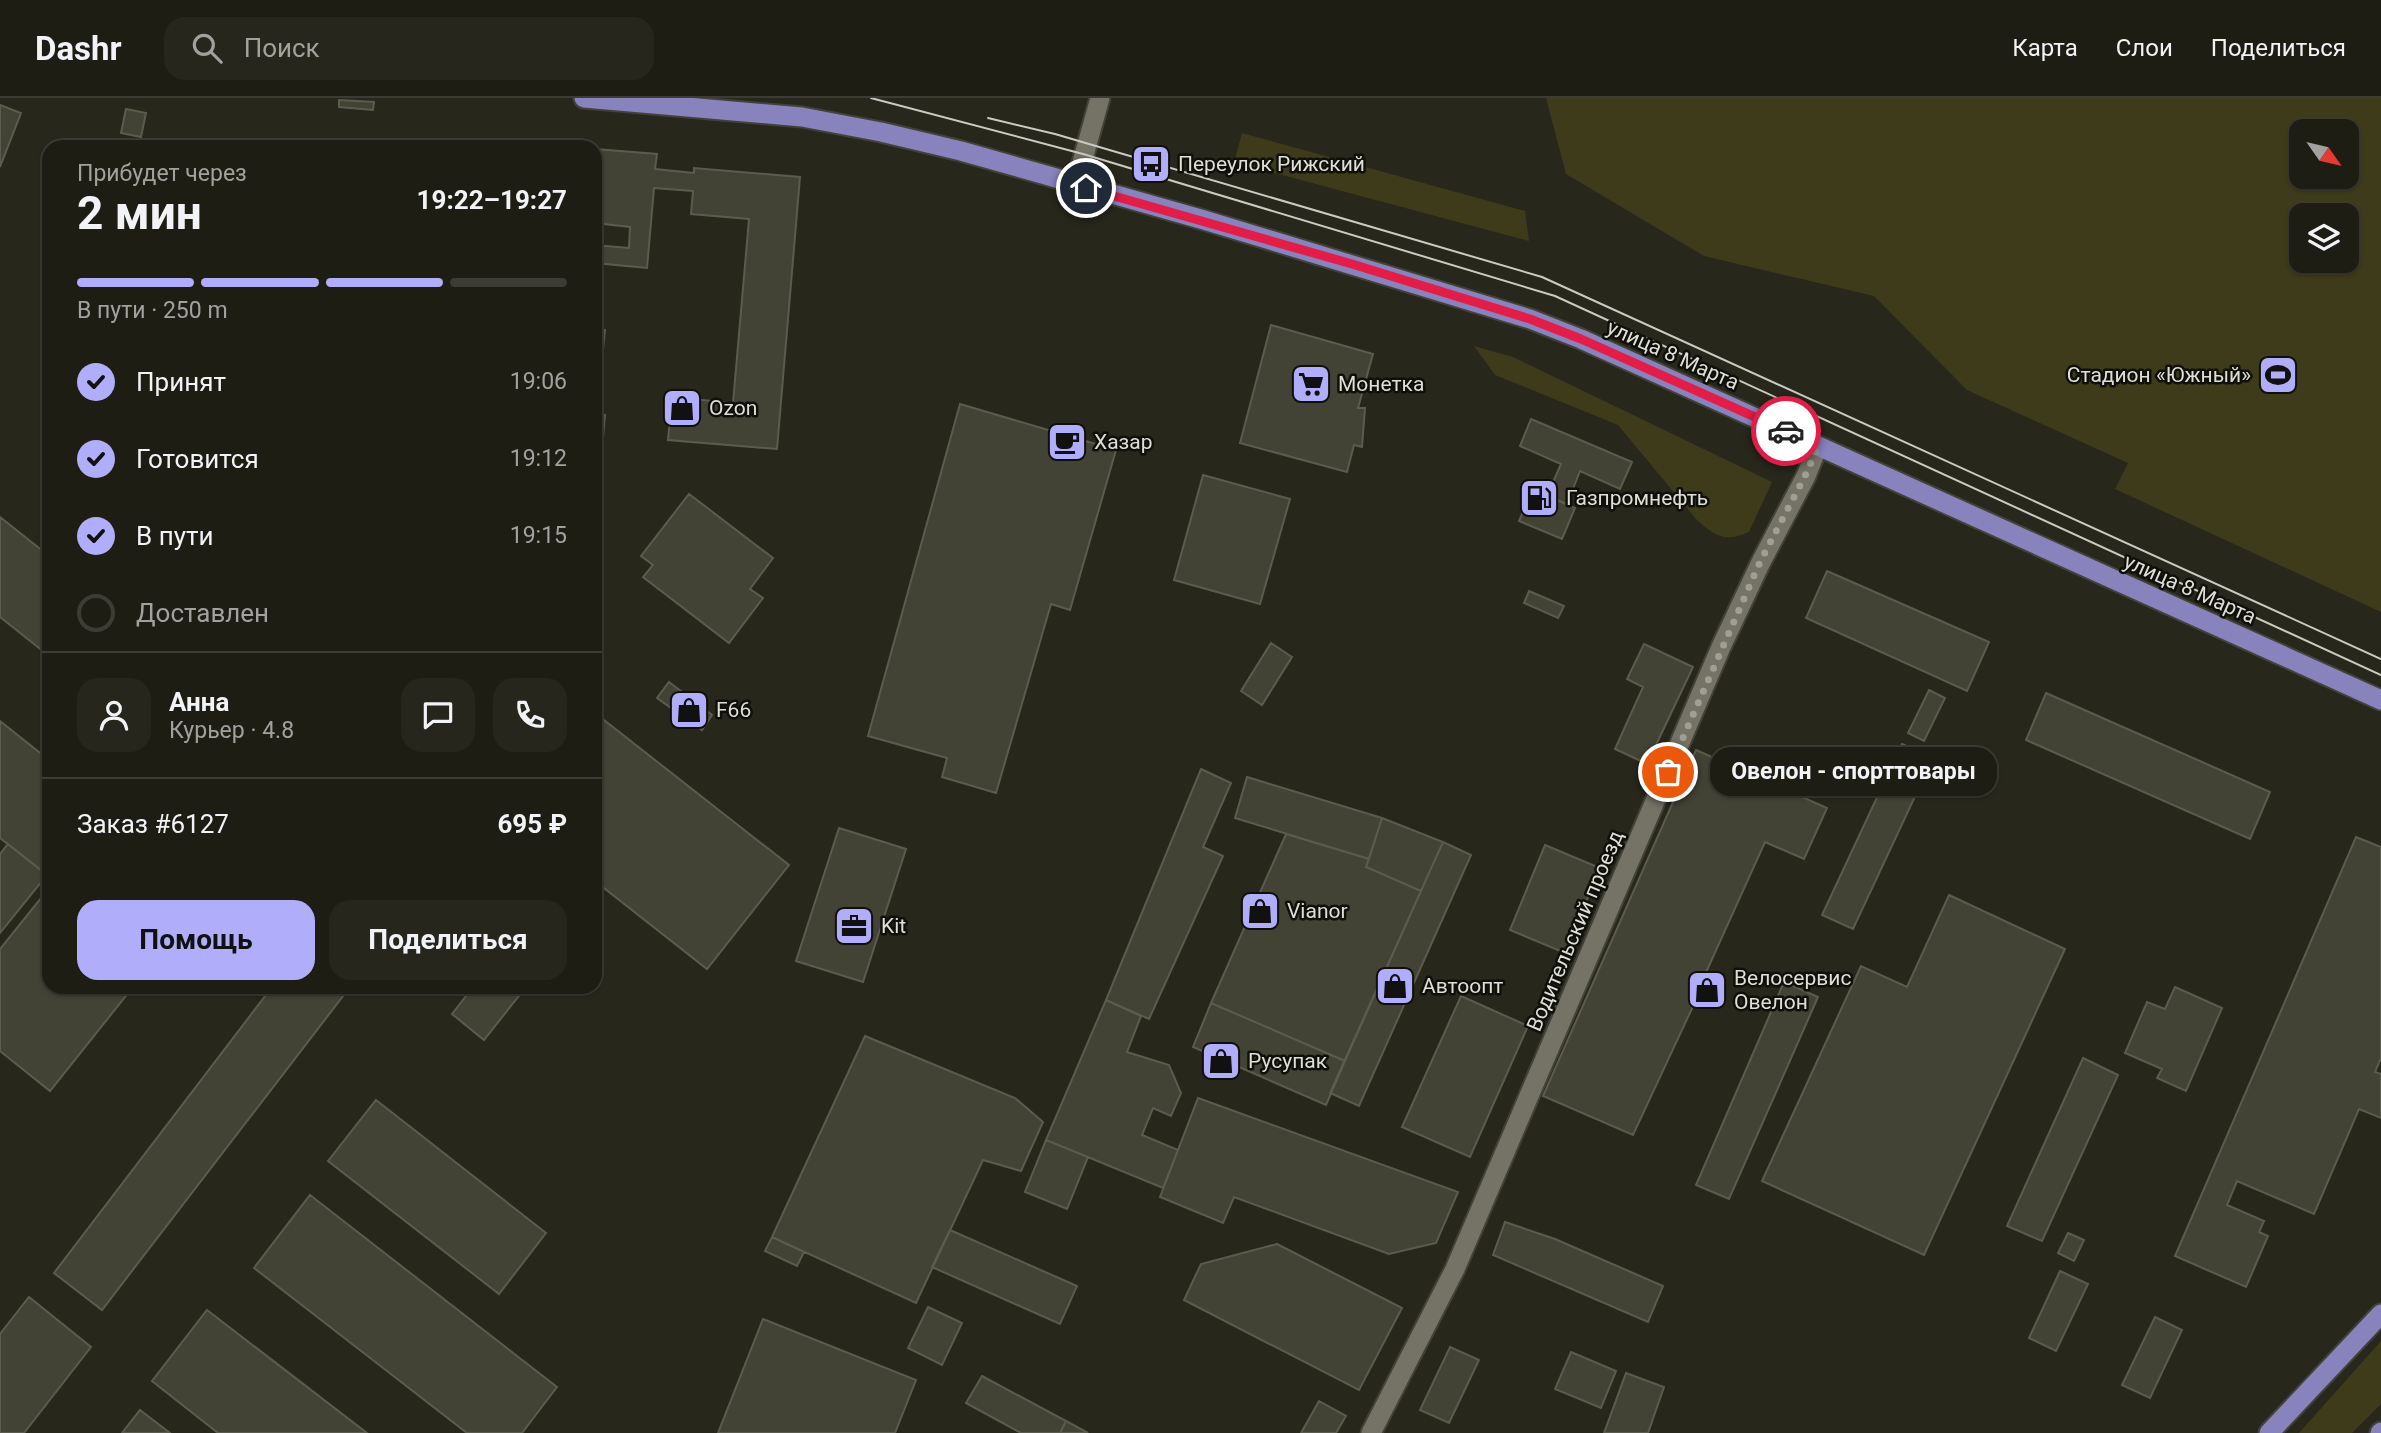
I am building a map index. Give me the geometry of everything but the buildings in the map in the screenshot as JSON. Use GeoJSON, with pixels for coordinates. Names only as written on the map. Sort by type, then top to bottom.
{"type":"FeatureCollection","features":[{"type":"Feature","properties":{"kind":"main road","name":"улица 8 Марта"},"geometry":{"type":"LineString","coordinates":[[584,98],[802,117],[894,135],[961,151],[1339,260],[1530,319],[1581,339],[2381,700]]}},
{"type":"Feature","properties":{"kind":"main road"},"geometry":{"type":"LineString","coordinates":[[2269,1433],[2381,1314]]}},
{"type":"Feature","properties":{"kind":"street"},"geometry":{"type":"LineString","coordinates":[[1076,184],[1100,98]]}},
{"type":"Feature","properties":{"kind":"street","name":"Водительский проезд"},"geometry":{"type":"LineString","coordinates":[[1371,1433],[1455,1269],[1721,647],[1818,446]]}},
{"type":"Feature","properties":{"kind":"shaded area"},"geometry":{"type":"Polygon","coordinates":[[[1546,98],[2381,98],[2381,612],[2115,489],[2128,463],[1967,390],[1874,296],[1704,256],[1566,174],[1546,98]]]}},
{"type":"Feature","properties":{"kind":"shaded area"},"geometry":{"type":"Polygon","coordinates":[[[1242,133],[1525,211],[1529,241],[1234,162],[1242,133]]]}},
{"type":"Feature","properties":{"kind":"shaded area"},"geometry":{"type":"Polygon","coordinates":[[[1474,346],[1513,357],[1772,482],[1749,532],[1726,537],[1709,530],[1696,519],[1618,425],[1495,375],[1474,346]]]}},
{"type":"Feature","properties":{"kind":"shaded area"},"geometry":{"type":"Polygon","coordinates":[[[2381,1341],[2381,1404],[2352,1433],[2299,1433],[2381,1341]]]}},
{"type":"Feature","properties":{"kind":"tram line"},"geometry":{"type":"LineString","coordinates":[[871,98],[1083,154],[1555,296],[2381,675]]}},
{"type":"Feature","properties":{"kind":"tram line"},"geometry":{"type":"LineString","coordinates":[[988,118],[1055,134],[1542,277],[2381,659]]}},
{"type":"Feature","properties":{"kind":"way so far"},"geometry":{"type":"LineString","coordinates":[[1668,772],[1760,562],[1818,446],[1786,431]]}},
{"type":"Feature","properties":{"kind":"place","name":"Переулок Рижский"},"geometry":{"type":"Point","coordinates":[1151,164]}},
{"type":"Feature","properties":{"kind":"place","name":"Стадион «Южный»"},"geometry":{"type":"Point","coordinates":[2278,375]}},
{"type":"Feature","properties":{"kind":"place","name":"Монетка"},"geometry":{"type":"Point","coordinates":[1311,384]}},
{"type":"Feature","properties":{"kind":"place","name":"Ozon"},"geometry":{"type":"Point","coordinates":[682,408]}},
{"type":"Feature","properties":{"kind":"place","name":"Хазар"},"geometry":{"type":"Point","coordinates":[1067,442]}},
{"type":"Feature","properties":{"kind":"place","name":"Газпромнефть"},"geometry":{"type":"Point","coordinates":[1539,498]}},
{"type":"Feature","properties":{"kind":"place","name":"F66"},"geometry":{"type":"Point","coordinates":[689,710]}},
{"type":"Feature","properties":{"kind":"place","name":"Овелон - спорттовары"},"geometry":{"type":"Point","coordinates":[1668,772]}},
{"type":"Feature","properties":{"kind":"place","name":"Vianor"},"geometry":{"type":"Point","coordinates":[1260,911]}},
{"type":"Feature","properties":{"kind":"place","name":"Kit"},"geometry":{"type":"Point","coordinates":[854,926]}},
{"type":"Feature","properties":{"kind":"place","name":"Автоопт"},"geometry":{"type":"Point","coordinates":[1395,986]}},
{"type":"Feature","properties":{"kind":"place","name":"Велосервис Овелон"},"geometry":{"type":"Point","coordinates":[1707,990]}},
{"type":"Feature","properties":{"kind":"place","name":"Русупак"},"geometry":{"type":"Point","coordinates":[1221,1061]}},
{"type":"Feature","properties":{"kind":"route"},"geometry":{"type":"LineString","coordinates":[[1086,188],[1203,220],[1530,319],[1581,339],[1786,431]]}}]}
